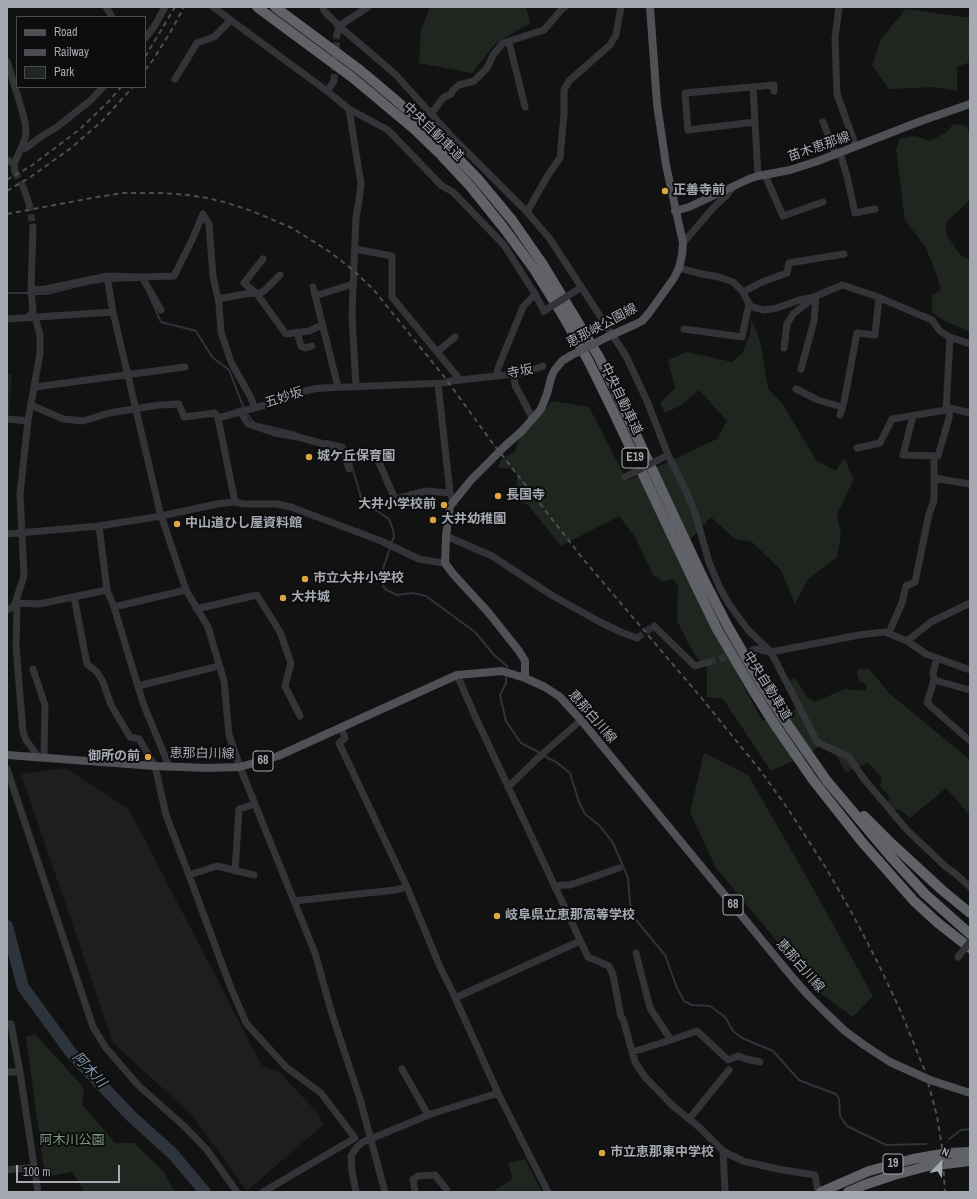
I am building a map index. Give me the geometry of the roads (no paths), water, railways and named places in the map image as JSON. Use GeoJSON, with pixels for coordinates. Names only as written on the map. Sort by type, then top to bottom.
{"type":"FeatureCollection","features":[{"type":"Feature","properties":{"kind":"highway","name":"中央自動車道"},"geometry":{"type":"LineString","coordinates":[[257,7],[353,78],[414,129],[470,186],[503,227],[542,282],[586,356],[614,411],[717,629],[777,728],[813,780],[862,842],[914,901],[938,923],[970,948]]}},
{"type":"Feature","properties":{"kind":"highway","name":"中央自動車道"},"geometry":{"type":"LineString","coordinates":[[275,7],[360,70],[391,96],[448,148],[478,179],[512,220],[542,263],[598,357],[630,420],[703,578],[727,624],[767,693],[828,781],[891,858],[924,894],[970,934]]}},
{"type":"Feature","properties":{"kind":"highway"},"geometry":{"type":"LineString","coordinates":[[828,781],[897,849],[970,913]]}},
{"type":"Feature","properties":{"kind":"highway","name":"19"},"geometry":{"type":"LineString","coordinates":[[820,1192],[869,1171],[906,1161],[948,1153],[970,1152]]}},
{"type":"Feature","properties":{"kind":"highway","name":"19"},"geometry":{"type":"LineString","coordinates":[[848,1192],[894,1175],[928,1166],[970,1161]]}},
{"type":"Feature","properties":{"kind":"main road","name":"恵那峡公園線"},"geometry":{"type":"LineString","coordinates":[[445,563],[446,536],[450,506],[454,503],[471,480],[533,419],[541,409],[550,378],[562,361],[609,336],[642,321],[669,286],[679,268],[683,243],[666,165],[658,104],[650,7]]}},
{"type":"Feature","properties":{"kind":"main road","name":"苗木恵那線"},"geometry":{"type":"LineString","coordinates":[[675,211],[689,207],[749,179],[790,170],[838,154],[921,121],[970,104]]}},
{"type":"Feature","properties":{"kind":"main road"},"geometry":{"type":"LineString","coordinates":[[445,563],[488,612],[519,651],[525,661],[525,678]]}},
{"type":"Feature","properties":{"kind":"main road","name":"恵那白川線"},"geometry":{"type":"LineString","coordinates":[[7,754],[155,766],[207,768],[240,767],[278,756],[457,675],[502,671],[525,678],[545,687],[560,697],[581,720],[792,977],[826,1013],[864,1045],[890,1062],[930,1080],[970,1094]]}},
{"type":"Feature","properties":{"kind":"street"},"geometry":{"type":"LineString","coordinates":[[106,7],[111,16]]}},
{"type":"Feature","properties":{"kind":"street"},"geometry":{"type":"LineString","coordinates":[[146,37],[154,27],[165,7]]}},
{"type":"Feature","properties":{"kind":"street"},"geometry":{"type":"LineString","coordinates":[[213,7],[349,109],[388,130],[442,186],[453,192],[504,245],[535,294],[544,312],[579,288]]}},
{"type":"Feature","properties":{"kind":"street"},"geometry":{"type":"LineString","coordinates":[[323,7],[324,11],[339,26],[395,74],[453,138],[527,212],[550,239],[609,336],[626,356],[647,401],[668,456],[686,491],[695,513],[709,562],[720,588],[729,604],[748,630],[772,652],[817,742],[849,757],[864,779],[907,830],[945,866],[970,887]]}},
{"type":"Feature","properties":{"kind":"street"},"geometry":{"type":"LineString","coordinates":[[337,34],[339,26],[368,7]]}},
{"type":"Feature","properties":{"kind":"street"},"geometry":{"type":"LineString","coordinates":[[431,114],[444,97],[451,94],[459,85],[474,81],[487,68],[492,55],[503,44],[544,30],[565,7]]}},
{"type":"Feature","properties":{"kind":"street"},"geometry":{"type":"LineString","coordinates":[[527,212],[548,175],[560,158],[564,114],[564,90],[569,81],[610,44],[616,36],[622,7]]}},
{"type":"Feature","properties":{"kind":"street"},"geometry":{"type":"LineString","coordinates":[[839,7],[835,38],[837,94],[856,146]]}},
{"type":"Feature","properties":{"kind":"street"},"geometry":{"type":"LineString","coordinates":[[175,79],[197,42],[214,37],[231,20]]}},
{"type":"Feature","properties":{"kind":"street"},"geometry":{"type":"LineString","coordinates":[[510,42],[525,107]]}},
{"type":"Feature","properties":{"kind":"street"},"geometry":{"type":"LineString","coordinates":[[7,61],[25,122],[26,135],[21,149],[9,161],[15,172]]}},
{"type":"Feature","properties":{"kind":"street"},"geometry":{"type":"LineString","coordinates":[[327,91],[334,81]]}},
{"type":"Feature","properties":{"kind":"street"},"geometry":{"type":"LineString","coordinates":[[755,122],[688,130],[685,93],[774,85],[774,91]]}},
{"type":"Feature","properties":{"kind":"street"},"geometry":{"type":"LineString","coordinates":[[753,86],[755,122],[762,176],[783,216],[823,202]]}},
{"type":"Feature","properties":{"kind":"street"},"geometry":{"type":"LineString","coordinates":[[21,149],[26,148],[57,127],[92,100],[102,88]]}},
{"type":"Feature","properties":{"kind":"street"},"geometry":{"type":"LineString","coordinates":[[349,109],[361,184],[356,217],[352,315],[356,387]]}},
{"type":"Feature","properties":{"kind":"street"},"geometry":{"type":"LineString","coordinates":[[823,122],[847,176],[855,213],[875,208]]}},
{"type":"Feature","properties":{"kind":"street"},"geometry":{"type":"LineString","coordinates":[[683,243],[733,187]]}},
{"type":"Feature","properties":{"kind":"street"},"geometry":{"type":"LineString","coordinates":[[24,189],[30,204]]}},
{"type":"Feature","properties":{"kind":"street"},"geometry":{"type":"LineString","coordinates":[[31,293],[107,276],[174,276],[203,214],[209,224],[213,276],[218,300],[221,332],[231,362],[255,408]]}},
{"type":"Feature","properties":{"kind":"street"},"geometry":{"type":"LineString","coordinates":[[32,227],[32,317],[40,335],[40,353],[28,421],[20,494],[24,576],[16,604],[16,647],[23,732],[26,740],[41,757]]}},
{"type":"Feature","properties":{"kind":"street"},"geometry":{"type":"LineString","coordinates":[[354,249],[392,256],[392,297],[460,380]]}},
{"type":"Feature","properties":{"kind":"street"},"geometry":{"type":"LineString","coordinates":[[743,292],[762,282],[787,273],[789,262],[844,254]]}},
{"type":"Feature","properties":{"kind":"street"},"geometry":{"type":"LineString","coordinates":[[263,258],[244,283],[257,294],[286,334],[309,331],[322,325]]}},
{"type":"Feature","properties":{"kind":"street"},"geometry":{"type":"LineString","coordinates":[[679,268],[702,274],[718,276],[733,282],[743,292],[748,304],[742,337],[684,329]]}},
{"type":"Feature","properties":{"kind":"street"},"geometry":{"type":"LineString","coordinates":[[218,300],[251,293],[257,294],[264,291],[280,275]]}},
{"type":"Feature","properties":{"kind":"street"},"geometry":{"type":"LineString","coordinates":[[107,276],[113,312],[127,374],[162,516],[186,590],[208,627],[224,681],[229,735],[240,767],[315,953],[332,1014],[372,1138],[385,1192]]}},
{"type":"Feature","properties":{"kind":"street"},"geometry":{"type":"LineString","coordinates":[[142,277],[160,310]]}},
{"type":"Feature","properties":{"kind":"street"},"geometry":{"type":"LineString","coordinates":[[315,296],[353,284]]}},
{"type":"Feature","properties":{"kind":"street"},"geometry":{"type":"LineString","coordinates":[[748,304],[752,307],[764,310],[777,308],[816,296],[842,285],[880,298],[932,320],[940,331],[950,337],[970,344]]}},
{"type":"Feature","properties":{"kind":"street"},"geometry":{"type":"LineString","coordinates":[[313,287],[338,388]]}},
{"type":"Feature","properties":{"kind":"street"},"geometry":{"type":"LineString","coordinates":[[496,376],[523,308],[535,294]]}},
{"type":"Feature","properties":{"kind":"street"},"geometry":{"type":"LineString","coordinates":[[784,348],[787,324],[792,314],[816,296]]}},
{"type":"Feature","properties":{"kind":"street"},"geometry":{"type":"LineString","coordinates":[[801,369],[814,321],[816,296]]}},
{"type":"Feature","properties":{"kind":"street"},"geometry":{"type":"LineString","coordinates":[[840,415],[857,333],[875,335],[880,298]]}},
{"type":"Feature","properties":{"kind":"street"},"geometry":{"type":"LineString","coordinates":[[7,319],[113,312]]}},
{"type":"Feature","properties":{"kind":"street"},"geometry":{"type":"LineString","coordinates":[[298,332],[301,346],[306,348],[312,346]]}},
{"type":"Feature","properties":{"kind":"street"},"geometry":{"type":"LineString","coordinates":[[437,352],[455,337]]}},
{"type":"Feature","properties":{"kind":"street"},"geometry":{"type":"LineString","coordinates":[[913,416],[904,455],[938,456],[949,418],[950,337]]}},
{"type":"Feature","properties":{"kind":"street","name":"寺坂"},"geometry":{"type":"LineString","coordinates":[[438,384],[452,380],[527,372],[543,366]]}},
{"type":"Feature","properties":{"kind":"street"},"geometry":{"type":"LineString","coordinates":[[34,387],[185,367]]}},
{"type":"Feature","properties":{"kind":"street"},"geometry":{"type":"LineString","coordinates":[[514,374],[516,385],[533,419]]}},
{"type":"Feature","properties":{"kind":"street"},"geometry":{"type":"LineString","coordinates":[[438,384],[450,493],[454,503]]}},
{"type":"Feature","properties":{"kind":"street","name":"五妙坂"},"geometry":{"type":"LineString","coordinates":[[218,418],[255,408],[313,389],[438,384]]}},
{"type":"Feature","properties":{"kind":"street"},"geometry":{"type":"LineString","coordinates":[[796,389],[818,400],[842,407]]}},
{"type":"Feature","properties":{"kind":"street"},"geometry":{"type":"LineString","coordinates":[[31,405],[63,419],[83,421],[109,413],[159,405],[179,404],[184,417],[215,413],[218,418],[235,502]]}},
{"type":"Feature","properties":{"kind":"street"},"geometry":{"type":"LineString","coordinates":[[857,448],[880,443],[892,419],[948,409],[970,413]]}},
{"type":"Feature","properties":{"kind":"street"},"geometry":{"type":"LineString","coordinates":[[240,411],[248,424],[275,433],[298,437],[339,448],[344,452],[349,469]]}},
{"type":"Feature","properties":{"kind":"street"},"geometry":{"type":"LineString","coordinates":[[7,419],[28,421]]}},
{"type":"Feature","properties":{"kind":"street"},"geometry":{"type":"LineString","coordinates":[[374,451],[395,499],[426,490],[450,493]]}},
{"type":"Feature","properties":{"kind":"street"},"geometry":{"type":"LineString","coordinates":[[625,477],[668,456]]}},
{"type":"Feature","properties":{"kind":"street"},"geometry":{"type":"LineString","coordinates":[[890,628],[902,603],[906,586],[915,582],[929,514],[934,501],[934,456]]}},
{"type":"Feature","properties":{"kind":"street"},"geometry":{"type":"LineString","coordinates":[[934,478],[970,484]]}},
{"type":"Feature","properties":{"kind":"street"},"geometry":{"type":"LineString","coordinates":[[7,534],[99,526],[162,516],[211,505],[235,502],[244,504],[277,504],[291,507],[381,541],[419,559],[445,563]]}},
{"type":"Feature","properties":{"kind":"street"},"geometry":{"type":"LineString","coordinates":[[99,526],[107,590],[114,607],[143,703],[170,766]]}},
{"type":"Feature","properties":{"kind":"street"},"geometry":{"type":"LineString","coordinates":[[446,536],[492,556],[560,600],[600,622],[637,638]]}},
{"type":"Feature","properties":{"kind":"street"},"geometry":{"type":"LineString","coordinates":[[7,610],[16,604],[39,604],[107,590]]}},
{"type":"Feature","properties":{"kind":"street"},"geometry":{"type":"LineString","coordinates":[[114,607],[186,590]]}},
{"type":"Feature","properties":{"kind":"street"},"geometry":{"type":"LineString","coordinates":[[196,609],[257,595],[280,632],[291,663],[285,686],[300,716]]}},
{"type":"Feature","properties":{"kind":"street"},"geometry":{"type":"LineString","coordinates":[[74,597],[87,664],[97,672],[111,705],[130,737],[139,740],[155,766],[166,815],[190,875],[229,983],[246,1023],[286,1067],[322,1092],[355,1138],[263,1192]]}},
{"type":"Feature","properties":{"kind":"street"},"geometry":{"type":"LineString","coordinates":[[907,641],[931,622],[970,603]]}},
{"type":"Feature","properties":{"kind":"street"},"geometry":{"type":"LineString","coordinates":[[654,626],[695,666],[709,662]]}},
{"type":"Feature","properties":{"kind":"street"},"geometry":{"type":"LineString","coordinates":[[756,649],[772,652],[859,635],[885,632],[907,641],[926,654],[970,670]]}},
{"type":"Feature","properties":{"kind":"street"},"geometry":{"type":"LineString","coordinates":[[937,658],[933,673],[934,680],[927,703],[970,741]]}},
{"type":"Feature","properties":{"kind":"street"},"geometry":{"type":"LineString","coordinates":[[138,686],[220,666]]}},
{"type":"Feature","properties":{"kind":"street"},"geometry":{"type":"LineString","coordinates":[[33,669],[45,705],[41,757]]}},
{"type":"Feature","properties":{"kind":"street"},"geometry":{"type":"LineString","coordinates":[[457,675],[580,941],[588,956],[609,966],[613,975],[621,1017],[623,1019],[635,1062],[645,1077],[672,1105],[700,1128],[722,1152],[743,1161],[777,1169],[815,1175],[820,1192]]}},
{"type":"Feature","properties":{"kind":"street"},"geometry":{"type":"LineString","coordinates":[[934,680],[970,690]]}},
{"type":"Feature","properties":{"kind":"street"},"geometry":{"type":"LineString","coordinates":[[508,787],[581,720]]}},
{"type":"Feature","properties":{"kind":"street"},"geometry":{"type":"LineString","coordinates":[[343,732],[345,738],[339,743],[406,887],[440,967],[498,1093],[548,1192]]}},
{"type":"Feature","properties":{"kind":"street"},"geometry":{"type":"LineString","coordinates":[[7,769],[93,1027],[106,1048],[138,1085],[186,1128],[207,1150],[237,1192]]}},
{"type":"Feature","properties":{"kind":"street"},"geometry":{"type":"LineString","coordinates":[[235,871],[239,809],[255,804]]}},
{"type":"Feature","properties":{"kind":"street"},"geometry":{"type":"LineString","coordinates":[[190,875],[218,866],[254,875]]}},
{"type":"Feature","properties":{"kind":"street"},"geometry":{"type":"LineString","coordinates":[[555,888],[561,885],[570,885],[619,868]]}},
{"type":"Feature","properties":{"kind":"street"},"geometry":{"type":"LineString","coordinates":[[294,902],[395,890],[406,887]]}},
{"type":"Feature","properties":{"kind":"street"},"geometry":{"type":"LineString","coordinates":[[455,998],[580,941]]}},
{"type":"Feature","properties":{"kind":"street"},"geometry":{"type":"LineString","coordinates":[[958,957],[970,942]]}},
{"type":"Feature","properties":{"kind":"street"},"geometry":{"type":"LineString","coordinates":[[636,952],[650,1008],[671,1040]]}},
{"type":"Feature","properties":{"kind":"street"},"geometry":{"type":"LineString","coordinates":[[7,1024],[11,1024],[20,1072],[38,1192]]}},
{"type":"Feature","properties":{"kind":"street"},"geometry":{"type":"LineString","coordinates":[[632,1052],[697,1031],[728,1060],[738,1056],[760,1062]]}},
{"type":"Feature","properties":{"kind":"street"},"geometry":{"type":"LineString","coordinates":[[402,1068],[428,1115]]}},
{"type":"Feature","properties":{"kind":"street"},"geometry":{"type":"LineString","coordinates":[[689,1119],[729,1070]]}},
{"type":"Feature","properties":{"kind":"street"},"geometry":{"type":"LineString","coordinates":[[7,1072],[20,1072]]}},
{"type":"Feature","properties":{"kind":"street"},"geometry":{"type":"LineString","coordinates":[[356,1192],[351,1164],[352,1155],[360,1144],[428,1115],[498,1093]]}},
{"type":"Feature","properties":{"kind":"street"},"geometry":{"type":"LineString","coordinates":[[722,1152],[725,1191]]}},
{"type":"Feature","properties":{"kind":"street"},"geometry":{"type":"LineString","coordinates":[[7,1170],[34,1167]]}},
{"type":"Feature","properties":{"kind":"street"},"geometry":{"type":"LineString","coordinates":[[415,1192],[413,1179],[418,1176],[435,1175],[447,1192]]}},
{"type":"Feature","properties":{"kind":"waterway"},"geometry":{"type":"LineString","coordinates":[[110,281],[139,280]]}},
{"type":"Feature","properties":{"kind":"waterway"},"geometry":{"type":"LineString","coordinates":[[33,294],[47,294],[105,281]]}},
{"type":"Feature","properties":{"kind":"waterway"},"geometry":{"type":"LineString","coordinates":[[7,293],[29,293]]}},
{"type":"Feature","properties":{"kind":"waterway"},"geometry":{"type":"LineString","coordinates":[[148,293],[161,322],[196,331],[212,357],[229,370],[243,406],[254,423],[296,433]]}},
{"type":"Feature","properties":{"kind":"waterway"},"geometry":{"type":"LineString","coordinates":[[326,441],[344,445],[347,451]]}},
{"type":"Feature","properties":{"kind":"waterway"},"geometry":{"type":"LineString","coordinates":[[350,459],[362,501],[389,519],[394,537],[391,543]]}},
{"type":"Feature","properties":{"kind":"waterway"},"geometry":{"type":"LineString","coordinates":[[390,548],[380,580],[385,589],[397,595],[412,593],[426,596],[475,632],[494,655],[507,666],[507,669]]}},
{"type":"Feature","properties":{"kind":"waterway"},"geometry":{"type":"LineString","coordinates":[[506,675],[506,683],[500,695],[506,721],[521,743],[540,753]]}},
{"type":"Feature","properties":{"kind":"waterway"},"geometry":{"type":"LineString","coordinates":[[544,756],[556,762],[570,773],[579,802],[585,814],[600,826],[613,843],[628,878],[631,914],[665,955],[677,988],[684,1001],[692,1005],[710,1006],[725,1017],[733,1031],[742,1038],[773,1051],[799,1080],[836,1094],[839,1099],[840,1116],[847,1126],[886,1145],[926,1144]]}},
{"type":"Feature","properties":{"kind":"waterway","name":"阿木川"},"geometry":{"type":"LineString","coordinates":[[7,926],[23,987],[72,1054],[131,1116],[173,1154],[205,1192]]}},
{"type":"Feature","properties":{"kind":"waterway"},"geometry":{"type":"LineString","coordinates":[[949,1139],[961,1130],[970,1129]]}},
{"type":"Feature","properties":{"kind":"tunnel"},"geometry":{"type":"LineString","coordinates":[[334,81],[337,34]]}},
{"type":"Feature","properties":{"kind":"tunnel"},"geometry":{"type":"LineString","coordinates":[[15,172],[24,189]]}},
{"type":"Feature","properties":{"kind":"tunnel"},"geometry":{"type":"LineString","coordinates":[[29,204],[33,227]]}},
{"type":"Feature","properties":{"kind":"tunnel"},"geometry":{"type":"LineString","coordinates":[[637,638],[654,626]]}},
{"type":"Feature","properties":{"kind":"tunnel"},"geometry":{"type":"LineString","coordinates":[[709,662],[756,649]]}},
{"type":"Feature","properties":{"kind":"railway"},"geometry":{"type":"LineString","coordinates":[[146,55],[175,7]]}},
{"type":"Feature","properties":{"kind":"railway"},"geometry":{"type":"LineString","coordinates":[[146,69],[171,31],[184,7]]}},
{"type":"Feature","properties":{"kind":"railway"},"geometry":{"type":"LineString","coordinates":[[7,180],[31,166],[79,130],[120,88]]}},
{"type":"Feature","properties":{"kind":"railway"},"geometry":{"type":"LineString","coordinates":[[7,191],[29,178],[71,148],[102,121],[132,88]]}},
{"type":"Feature","properties":{"kind":"railway"},"geometry":{"type":"LineString","coordinates":[[7,214],[124,193],[161,193],[207,198],[252,211],[292,228],[330,252],[353,270],[373,289],[446,379],[491,441],[584,560],[699,695],[760,770],[790,812],[826,868],[878,963],[901,1012],[925,1071],[937,1116],[942,1147],[945,1192]]}},
{"type":"Feature","properties":{"kind":"place","name":"正善寺前"},"geometry":{"type":"Point","coordinates":[665,191]}},
{"type":"Feature","properties":{"kind":"place","name":"城ケ丘保育園"},"geometry":{"type":"Point","coordinates":[309,457]}},
{"type":"Feature","properties":{"kind":"place","name":"長国寺"},"geometry":{"type":"Point","coordinates":[498,496]}},
{"type":"Feature","properties":{"kind":"place","name":"大井小学校前"},"geometry":{"type":"Point","coordinates":[444,505]}},
{"type":"Feature","properties":{"kind":"place","name":"大井幼稚園"},"geometry":{"type":"Point","coordinates":[433,520]}},
{"type":"Feature","properties":{"kind":"place","name":"中山道ひし屋資料館"},"geometry":{"type":"Point","coordinates":[177,524]}},
{"type":"Feature","properties":{"kind":"place","name":"市立大井小学校"},"geometry":{"type":"Point","coordinates":[305,579]}},
{"type":"Feature","properties":{"kind":"place","name":"大井城"},"geometry":{"type":"Point","coordinates":[283,598]}},
{"type":"Feature","properties":{"kind":"place","name":"御所の前"},"geometry":{"type":"Point","coordinates":[148,757]}},
{"type":"Feature","properties":{"kind":"place","name":"岐阜県立恵那高等学校"},"geometry":{"type":"Point","coordinates":[497,916]}},
{"type":"Feature","properties":{"kind":"place","name":"市立恵那東中学校"},"geometry":{"type":"Point","coordinates":[602,1153]}},
{"type":"Feature","properties":{"kind":"park label","name":"阿木川公園"},"geometry":{"type":"Point","coordinates":[72,1141]}}]}
